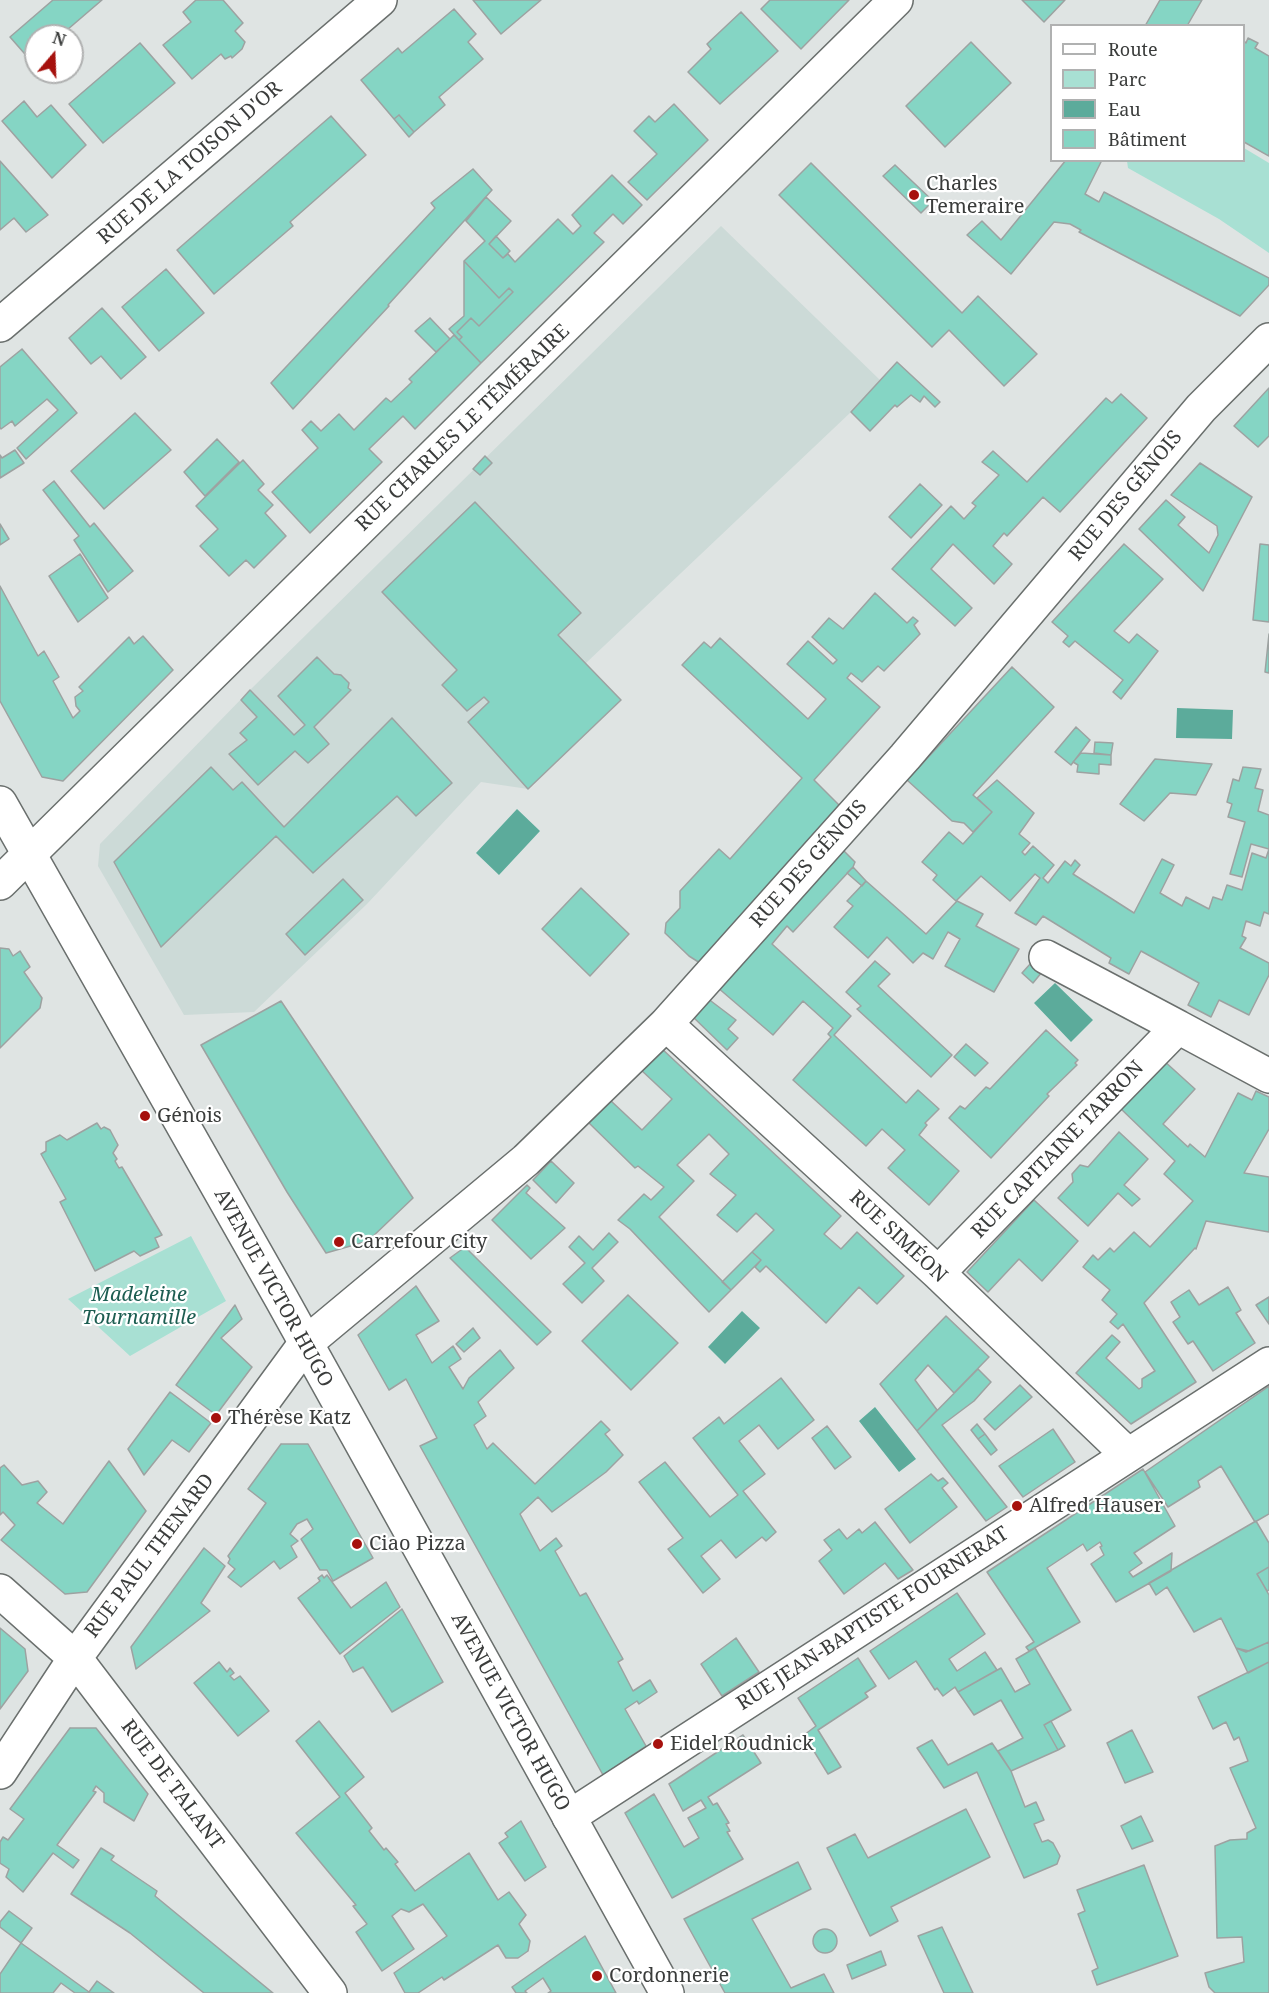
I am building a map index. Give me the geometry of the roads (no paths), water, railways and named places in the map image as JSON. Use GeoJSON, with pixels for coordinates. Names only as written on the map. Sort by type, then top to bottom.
{"type":"FeatureCollection","features":[{"type":"Feature","properties":{"kind":"street","name":"RUE DE LA TOISON D'OR"},"geometry":{"type":"LineString","coordinates":[[0,326],[380,0]]}},
{"type":"Feature","properties":{"kind":"street","name":"RUE CHARLES LE TÉMÉRAIRE"},"geometry":{"type":"LineString","coordinates":[[0,883],[897,0]]}},
{"type":"Feature","properties":{"kind":"street","name":"RUE DES GÉNOIS"},"geometry":{"type":"LineString","coordinates":[[305,1344],[526,1160],[666,1024],[905,758],[1201,408],[1269,340]]}},
{"type":"Feature","properties":{"kind":"street","name":"AVENUE VICTOR HUGO"},"geometry":{"type":"LineString","coordinates":[[0,803],[667,1993]]}},
{"type":"Feature","properties":{"kind":"street"},"geometry":{"type":"LineString","coordinates":[[1046,957],[1269,1076]]}},
{"type":"Feature","properties":{"kind":"street","name":"RUE SIMÉON"},"geometry":{"type":"LineString","coordinates":[[666,1024],[938,1273],[1127,1454]]}},
{"type":"Feature","properties":{"kind":"street","name":"RUE CAPITAINE TARRON"},"geometry":{"type":"LineString","coordinates":[[938,1273],[1178,1027]]}},
{"type":"Feature","properties":{"kind":"street","name":"RUE PAUL THENARD"},"geometry":{"type":"LineString","coordinates":[[0,1772],[75,1658],[305,1344]]}},
{"type":"Feature","properties":{"kind":"street","name":"RUE JEAN-BAPTISTE FOURNERAT"},"geometry":{"type":"LineString","coordinates":[[569,1817],[1269,1364]]}},
{"type":"Feature","properties":{"kind":"street","name":"RUE DE TALANT"},"geometry":{"type":"LineString","coordinates":[[0,1591],[75,1658],[330,1993]]}},
{"type":"Feature","properties":{"kind":"water"},"geometry":{"type":"Polygon","coordinates":[[[1177,708],[1233,710],[1232,739],[1176,738],[1177,708]]]}},
{"type":"Feature","properties":{"kind":"water"},"geometry":{"type":"Polygon","coordinates":[[[517,809],[540,831],[499,875],[476,853],[517,809]]]}},
{"type":"Feature","properties":{"kind":"water"},"geometry":{"type":"Polygon","coordinates":[[[1055,983],[1093,1020],[1071,1042],[1034,1003],[1055,983]]]}},
{"type":"Feature","properties":{"kind":"water"},"geometry":{"type":"Polygon","coordinates":[[[742,1311],[760,1328],[725,1364],[708,1347],[742,1311]]]}},
{"type":"Feature","properties":{"kind":"water"},"geometry":{"type":"Polygon","coordinates":[[[875,1407],[916,1459],[899,1472],[859,1421],[875,1407]]]}},
{"type":"Feature","properties":{"kind":"place","name":"Charles Temeraire"},"geometry":{"type":"Point","coordinates":[914,195]}},
{"type":"Feature","properties":{"kind":"place","name":"Génois"},"geometry":{"type":"Point","coordinates":[145,1116]}},
{"type":"Feature","properties":{"kind":"place","name":"Carrefour City"},"geometry":{"type":"Point","coordinates":[339,1242]}},
{"type":"Feature","properties":{"kind":"place","name":"Thérèse Katz"},"geometry":{"type":"Point","coordinates":[216,1418]}},
{"type":"Feature","properties":{"kind":"place","name":"Alfred Hauser"},"geometry":{"type":"Point","coordinates":[1017,1506]}},
{"type":"Feature","properties":{"kind":"place","name":"Ciao Pizza"},"geometry":{"type":"Point","coordinates":[357,1544]}},
{"type":"Feature","properties":{"kind":"place","name":"Eidel Roudnick"},"geometry":{"type":"Point","coordinates":[658,1744]}},
{"type":"Feature","properties":{"kind":"place","name":"Cordonnerie"},"geometry":{"type":"Point","coordinates":[597,1976]}},
{"type":"Feature","properties":{"kind":"park label","name":"Madeleine Tournamille"},"geometry":{"type":"Point","coordinates":[139,1306]}}]}
